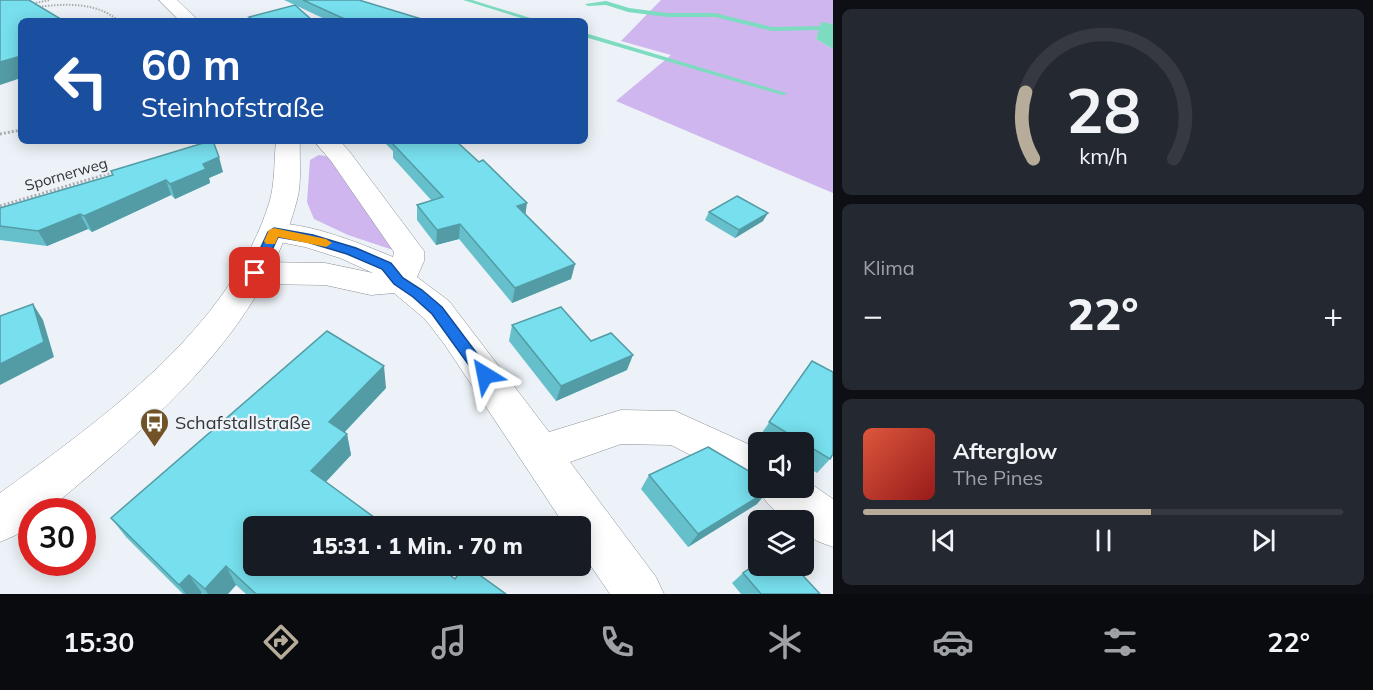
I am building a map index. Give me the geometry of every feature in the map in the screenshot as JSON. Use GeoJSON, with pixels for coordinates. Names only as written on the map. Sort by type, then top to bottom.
{"type":"FeatureCollection","features":[{"type":"Feature","properties":{"kind":"street"},"geometry":{"type":"LineString","coordinates":[[167,0],[187,18]]}},
{"type":"Feature","properties":{"kind":"street"},"geometry":{"type":"LineString","coordinates":[[0,520],[57,476],[170,378],[230,310],[255,273],[285,202],[290,165],[288,144]]}},
{"type":"Feature","properties":{"kind":"street"},"geometry":{"type":"LineString","coordinates":[[329,144],[409,251],[408,261],[399,281]]}},
{"type":"Feature","properties":{"kind":"street"},"geometry":{"type":"LineString","coordinates":[[274,232],[309,238],[351,251],[387,266],[399,281],[418,293],[437,310],[639,594]]}},
{"type":"Feature","properties":{"kind":"street"},"geometry":{"type":"LineString","coordinates":[[255,273],[325,274],[371,284],[399,281]]}},
{"type":"Feature","properties":{"kind":"street"},"geometry":{"type":"LineString","coordinates":[[539,454],[621,427],[675,428],[748,465]]}},
{"type":"Feature","properties":{"kind":"street"},"geometry":{"type":"LineString","coordinates":[[794,498],[833,525]]}},
{"type":"Feature","properties":{"kind":"path"},"geometry":{"type":"LineString","coordinates":[[30,4],[50,0]]}},
{"type":"Feature","properties":{"kind":"path"},"geometry":{"type":"LineString","coordinates":[[26,9],[62,5],[92,6],[108,11],[116,18]]}},
{"type":"Feature","properties":{"kind":"path"},"geometry":{"type":"LineString","coordinates":[[0,135],[18,131]]}},
{"type":"Feature","properties":{"kind":"path","name":"Spornerweg"},"geometry":{"type":"LineString","coordinates":[[0,206],[119,171]]}},
{"type":"Feature","properties":{"kind":"shaded area"},"geometry":{"type":"Polygon","coordinates":[[[661,0],[833,0],[833,24],[821,23],[816,39],[833,49],[833,193],[616,101],[671,55],[621,41],[661,0]]]}},
{"type":"Feature","properties":{"kind":"shaded area"},"geometry":{"type":"Polygon","coordinates":[[[821,22],[833,24],[833,49],[816,39],[821,22]]]}},
{"type":"Feature","properties":{"kind":"shaded area"},"geometry":{"type":"Polygon","coordinates":[[[319,155],[331,157],[393,250],[348,235],[314,219],[307,202],[310,160],[319,155]]]}},
{"type":"Feature","properties":{"kind":"building"},"geometry":{"type":"Polygon","coordinates":[[[0,0],[29,0],[59,18],[18,18],[18,57],[0,62],[0,0]]]}},
{"type":"Feature","properties":{"kind":"building"},"geometry":{"type":"Polygon","coordinates":[[[303,0],[359,0],[418,18],[342,18],[303,0]]]}},
{"type":"Feature","properties":{"kind":"building"},"geometry":{"type":"Polygon","coordinates":[[[295,5],[310,18],[250,18],[249,17],[295,5]]]}},
{"type":"Feature","properties":{"kind":"building"},"geometry":{"type":"Polygon","coordinates":[[[200,144],[214,144],[219,157],[203,164],[206,169],[170,184],[166,180],[84,216],[80,214],[38,231],[0,226],[0,208],[113,175],[111,171],[200,144]]]}},
{"type":"Feature","properties":{"kind":"building"},"geometry":{"type":"Polygon","coordinates":[[[393,144],[459,144],[479,162],[483,160],[527,203],[517,206],[575,264],[515,288],[460,224],[437,230],[417,205],[443,197],[393,144]]]}},
{"type":"Feature","properties":{"kind":"building"},"geometry":{"type":"Polygon","coordinates":[[[737,196],[768,213],[739,230],[709,212],[737,196]]]}},
{"type":"Feature","properties":{"kind":"building"},"geometry":{"type":"Polygon","coordinates":[[[33,304],[44,342],[0,364],[0,316],[33,304]]]}},
{"type":"Feature","properties":{"kind":"building"},"geometry":{"type":"Polygon","coordinates":[[[561,307],[591,341],[611,333],[633,355],[561,386],[512,325],[561,307]]]}},
{"type":"Feature","properties":{"kind":"building"},"geometry":{"type":"Polygon","coordinates":[[[327,331],[384,366],[329,422],[347,434],[311,471],[372,516],[243,516],[243,576],[451,576],[455,579],[457,576],[481,576],[506,594],[256,594],[226,566],[205,589],[189,575],[179,585],[111,518],[327,331]]]}},
{"type":"Feature","properties":{"kind":"building"},"geometry":{"type":"Polygon","coordinates":[[[812,361],[833,372],[833,454],[830,459],[814,449],[814,432],[785,432],[769,422],[812,361]]]}},
{"type":"Feature","properties":{"kind":"building"},"geometry":{"type":"Polygon","coordinates":[[[708,447],[748,470],[748,498],[756,498],[698,534],[649,475],[708,447]]]}},
{"type":"Feature","properties":{"kind":"building"},"geometry":{"type":"Polygon","coordinates":[[[748,570],[748,576],[803,576],[820,594],[761,594],[743,573],[748,570]]]}},
{"type":"Feature","properties":{"kind":"waterway"},"geometry":{"type":"LineString","coordinates":[[466,0],[527,18]]}},
{"type":"Feature","properties":{"kind":"waterway"},"geometry":{"type":"LineString","coordinates":[[588,4],[606,3],[628,10],[667,15],[715,15],[772,29],[819,28]]}},
{"type":"Feature","properties":{"kind":"waterway"},"geometry":{"type":"LineString","coordinates":[[588,36],[784,94]]}},
{"type":"Feature","properties":{"kind":"slow traffic"},"geometry":{"type":"LineString","coordinates":[[271,241],[274,232],[326,243]]}},
{"type":"Feature","properties":{"kind":"place","name":"Schafstallstraße"},"geometry":{"type":"Point","coordinates":[154,448]}},
{"type":"Feature","properties":{"kind":"route"},"geometry":{"type":"LineString","coordinates":[[255,273],[274,232],[309,238],[351,251],[387,266],[399,281],[418,293],[437,310],[485,375]]}}]}
